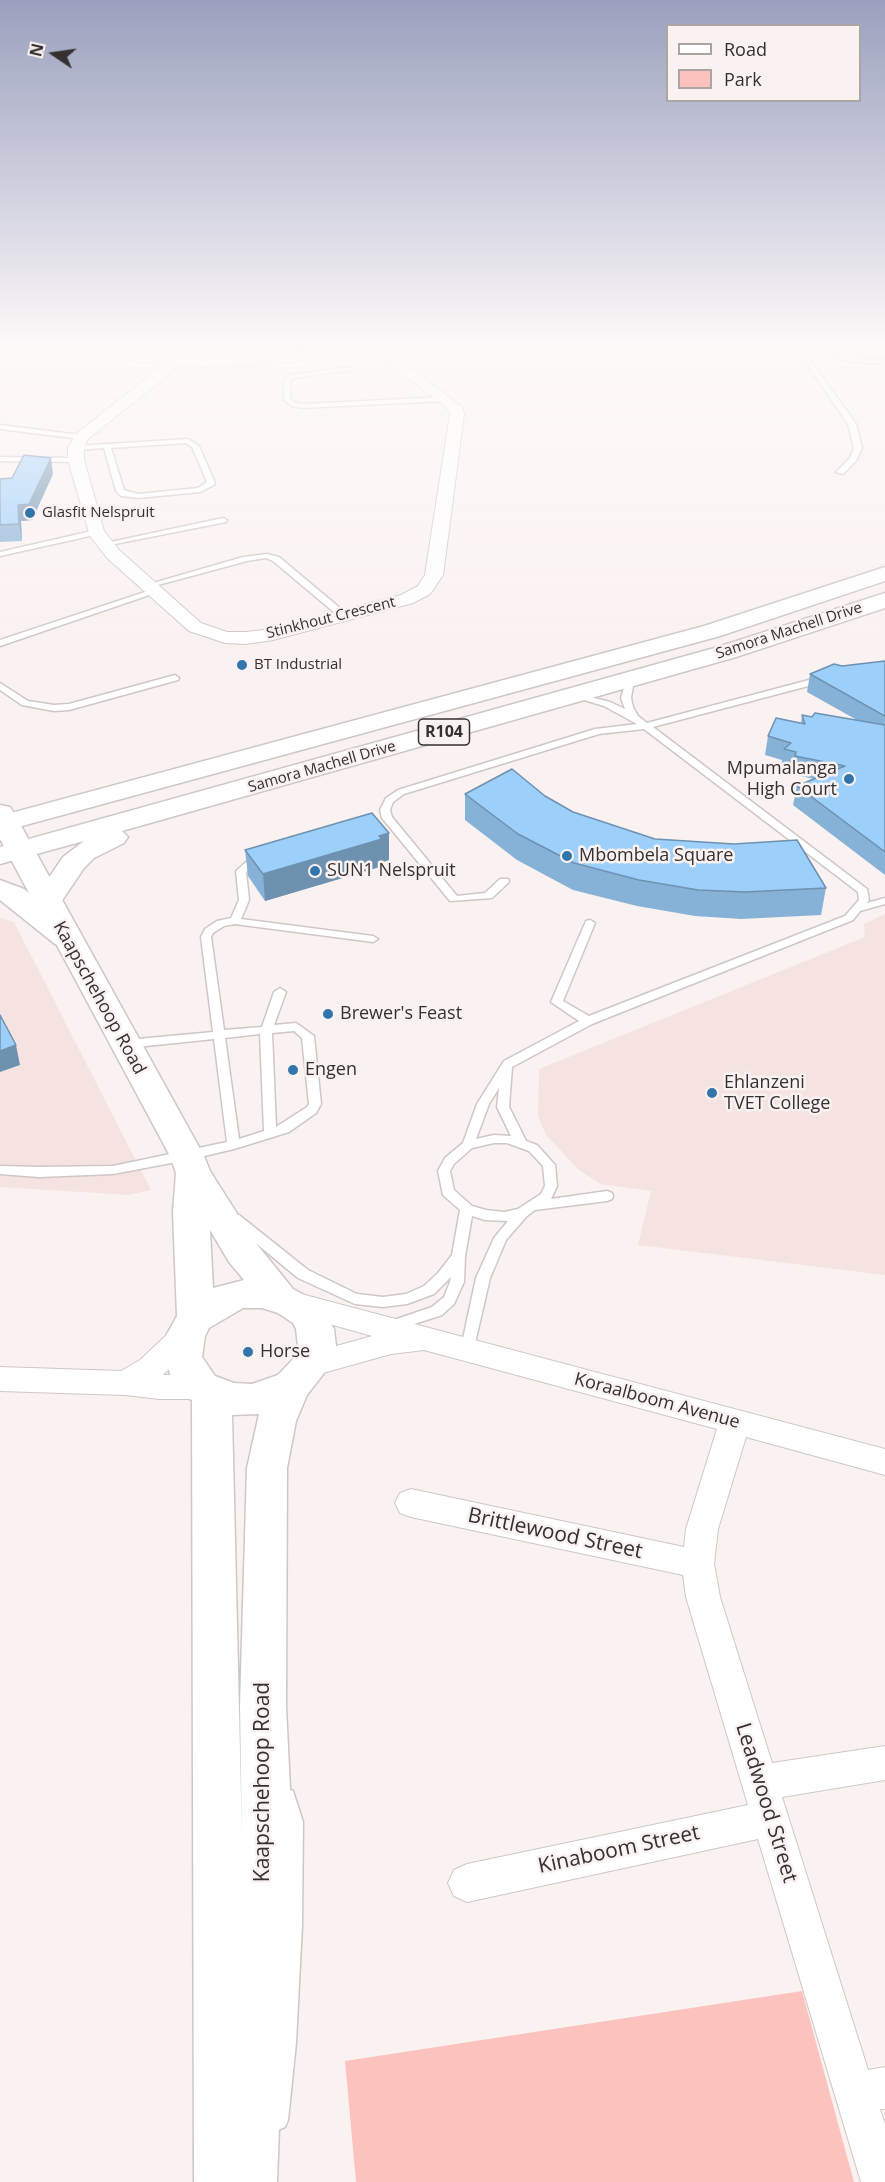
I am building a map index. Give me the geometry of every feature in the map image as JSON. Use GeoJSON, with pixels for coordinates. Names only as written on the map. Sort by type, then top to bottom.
{"type":"FeatureCollection","features":[{"type":"Feature","properties":{"kind":"main road","name":"Samora Machell Drive"},"geometry":{"type":"LineString","coordinates":[[2,820],[712,631],[885,574]]}},
{"type":"Feature","properties":{"kind":"main road","name":"Samora Machell Drive"},"geometry":{"type":"LineString","coordinates":[[9,853],[727,652],[885,600]]}},
{"type":"Feature","properties":{"kind":"main road"},"geometry":{"type":"LineString","coordinates":[[47,902],[73,863],[97,844],[317,768]]}},
{"type":"Feature","properties":{"kind":"main road","name":"Kaapschehoop Road"},"geometry":{"type":"LineString","coordinates":[[2,820],[9,853],[47,902],[195,1174],[242,1252],[285,1299]]}},
{"type":"Feature","properties":{"kind":"main road"},"geometry":{"type":"LineString","coordinates":[[0,889],[14,895],[66,937]]}},
{"type":"Feature","properties":{"kind":"main road"},"geometry":{"type":"LineString","coordinates":[[191,1326],[225,1299],[243,1294],[285,1299],[306,1313],[315,1329],[317,1346],[302,1375],[273,1395],[252,1400],[231,1399],[207,1390],[186,1368],[183,1345],[191,1326],[190,1212],[195,1174]]}},
{"type":"Feature","properties":{"kind":"main road","name":"Kaapschehoop Road"},"geometry":{"type":"LineString","coordinates":[[249,2182],[267,1809],[263,1706],[267,1468],[276,1421],[302,1375]]}},
{"type":"Feature","properties":{"kind":"main road"},"geometry":{"type":"LineString","coordinates":[[207,1390],[222,2182]]}},
{"type":"Feature","properties":{"kind":"street","name":"Stinkhout Crescent"},"geometry":{"type":"LineString","coordinates":[[78,449],[100,538],[151,589],[195,627],[225,637],[273,634],[407,599],[424,590],[434,575],[452,449]]}},
{"type":"Feature","properties":{"kind":"street"},"geometry":{"type":"LineString","coordinates":[[285,1299],[430,1339]]}},
{"type":"Feature","properties":{"kind":"street"},"geometry":{"type":"LineString","coordinates":[[125,1383],[151,1368],[191,1326]]}},
{"type":"Feature","properties":{"kind":"street"},"geometry":{"type":"LineString","coordinates":[[302,1375],[391,1342],[430,1339]]}},
{"type":"Feature","properties":{"kind":"street","name":"Koraalboom Avenue"},"geometry":{"type":"LineString","coordinates":[[430,1339],[885,1462]]}},
{"type":"Feature","properties":{"kind":"street"},"geometry":{"type":"LineString","coordinates":[[0,1379],[125,1383],[160,1388],[207,1390]]}},
{"type":"Feature","properties":{"kind":"street","name":"Leadwood Street"},"geometry":{"type":"LineString","coordinates":[[735,1422],[702,1529],[698,1564],[710,1625],[771,1818],[870,2091],[882,2182]]}},
{"type":"Feature","properties":{"kind":"street","name":"Brittlewood Street"},"geometry":{"type":"LineString","coordinates":[[411,1503],[698,1564]]}},
{"type":"Feature","properties":{"kind":"street"},"geometry":{"type":"LineString","coordinates":[[760,1783],[885,1764]]}},
{"type":"Feature","properties":{"kind":"street","name":"Kinaboom Street"},"geometry":{"type":"LineString","coordinates":[[467,1883],[771,1818]]}},
{"type":"Feature","properties":{"kind":"lane"},"geometry":{"type":"LineString","coordinates":[[0,459],[72,449]]}},
{"type":"Feature","properties":{"kind":"lane"},"geometry":{"type":"LineString","coordinates":[[108,449],[120,491],[124,494],[138,496],[200,490],[211,483],[196,449]]}},
{"type":"Feature","properties":{"kind":"lane"},"geometry":{"type":"LineString","coordinates":[[840,472],[853,459],[858,449]]}},
{"type":"Feature","properties":{"kind":"lane"},"geometry":{"type":"LineString","coordinates":[[0,554],[223,520]]}},
{"type":"Feature","properties":{"kind":"lane"},"geometry":{"type":"LineString","coordinates":[[0,643],[151,589],[246,559],[267,556],[276,559],[344,616]]}},
{"type":"Feature","properties":{"kind":"lane"},"geometry":{"type":"LineString","coordinates":[[504,881],[488,896],[454,898],[387,819],[385,810],[389,800],[401,792],[598,731],[645,726],[831,677]]}},
{"type":"Feature","properties":{"kind":"lane"},"geometry":{"type":"LineString","coordinates":[[0,686],[25,703],[54,708],[69,707],[174,678]]}},
{"type":"Feature","properties":{"kind":"lane"},"geometry":{"type":"LineString","coordinates":[[630,680],[626,698],[627,707],[635,718]]}},
{"type":"Feature","properties":{"kind":"lane"},"geometry":{"type":"LineString","coordinates":[[468,1145],[483,1104],[508,1064],[588,1022],[849,918],[860,908],[864,900],[863,891],[635,718],[607,704],[575,695]]}},
{"type":"Feature","properties":{"kind":"lane"},"geometry":{"type":"LineString","coordinates":[[235,921],[244,900],[241,871],[268,853]]}},
{"type":"Feature","properties":{"kind":"lane"},"geometry":{"type":"LineString","coordinates":[[860,908],[885,901]]}},
{"type":"Feature","properties":{"kind":"lane"},"geometry":{"type":"LineString","coordinates":[[234,1145],[206,936],[213,927],[235,921],[373,939]]}},
{"type":"Feature","properties":{"kind":"lane"},"geometry":{"type":"LineString","coordinates":[[588,1022],[556,1002],[590,923]]}},
{"type":"Feature","properties":{"kind":"lane"},"geometry":{"type":"LineString","coordinates":[[270,1134],[266,1031],[280,992]]}},
{"type":"Feature","properties":{"kind":"lane"},"geometry":{"type":"LineString","coordinates":[[0,1170],[39,1172],[113,1170],[195,1174],[234,1145],[285,1129],[312,1110],[315,1104],[308,1036],[296,1027],[124,1044]]}},
{"type":"Feature","properties":{"kind":"lane"},"geometry":{"type":"LineString","coordinates":[[508,1064],[503,1107],[521,1143]]}},
{"type":"Feature","properties":{"kind":"lane"},"geometry":{"type":"LineString","coordinates":[[494,1138],[521,1143],[543,1156],[552,1175],[546,1197],[536,1206],[522,1213],[504,1216],[485,1215],[467,1209],[448,1192],[444,1182],[449,1161],[468,1145],[494,1138]]}},
{"type":"Feature","properties":{"kind":"lane"},"geometry":{"type":"LineString","coordinates":[[195,1174],[285,1261],[303,1274],[355,1299],[383,1302],[407,1299],[429,1290],[443,1277],[458,1256]]}},
{"type":"Feature","properties":{"kind":"lane"},"geometry":{"type":"LineString","coordinates":[[536,1206],[607,1196]]}},
{"type":"Feature","properties":{"kind":"lane"},"geometry":{"type":"LineString","coordinates":[[389,1327],[437,1311],[449,1300],[457,1282],[458,1256],[467,1209]]}},
{"type":"Feature","properties":{"kind":"lane"},"geometry":{"type":"LineString","coordinates":[[468,1348],[483,1278],[501,1238],[522,1213]]}},
{"type":"Feature","properties":{"kind":"lane"},"geometry":{"type":"LineString","coordinates":[[263,1706],[294,1822],[293,1925],[287,2043],[277,2134]]}},
{"type":"Feature","properties":{"kind":"shaded area","name":"Ehlanzeni TVET College"},"geometry":{"type":"Polygon","coordinates":[[[885,914],[885,1275],[638,1245],[651,1191],[601,1184],[579,1170],[546,1135],[538,1116],[539,1069],[865,937],[864,924],[885,914]]]}},
{"type":"Feature","properties":{"kind":"shaded area"},"geometry":{"type":"Polygon","coordinates":[[[0,918],[14,922],[151,1190],[129,1195],[0,1187],[0,918]]]}},
{"type":"Feature","properties":{"kind":"green space"},"geometry":{"type":"Polygon","coordinates":[[[802,1991],[854,2182],[356,2182],[345,2061],[802,1991]]]}},
{"type":"Feature","properties":{"kind":"building"},"geometry":{"type":"Polygon","coordinates":[[[24,455],[51,458],[29,504],[18,505],[19,524],[0,525],[0,479],[12,478],[24,455]]]}},
{"type":"Feature","properties":{"kind":"building"},"geometry":{"type":"Polygon","coordinates":[[[885,661],[885,716],[810,674],[834,664],[842,666],[885,661]]]}},
{"type":"Feature","properties":{"kind":"building"},"geometry":{"type":"Polygon","coordinates":[[[815,713],[885,725],[885,852],[797,786],[845,766],[795,756],[796,752],[784,749],[791,743],[768,736],[776,718],[805,724],[802,715],[812,717],[815,713]]]}},
{"type":"Feature","properties":{"kind":"building"},"geometry":{"type":"Polygon","coordinates":[[[512,769],[545,796],[573,812],[655,839],[734,844],[797,840],[826,888],[745,892],[698,890],[639,880],[574,863],[518,834],[465,794],[512,769]]]}},
{"type":"Feature","properties":{"kind":"building"},"geometry":{"type":"Polygon","coordinates":[[[372,813],[389,833],[379,836],[382,839],[263,874],[245,850],[372,813]]]}},
{"type":"Feature","properties":{"kind":"building"},"geometry":{"type":"Polygon","coordinates":[[[0,1015],[16,1045],[0,1051],[0,1015]]]}},
{"type":"Feature","properties":{"kind":"place","name":"Glasfit Nelspruit"},"geometry":{"type":"Point","coordinates":[30,513]}},
{"type":"Feature","properties":{"kind":"place","name":"BT Industrial"},"geometry":{"type":"Point","coordinates":[242,665]}},
{"type":"Feature","properties":{"kind":"place","name":"Mpumalanga High Court"},"geometry":{"type":"Point","coordinates":[849,779]}},
{"type":"Feature","properties":{"kind":"place","name":"Mbombela Square"},"geometry":{"type":"Point","coordinates":[567,856]}},
{"type":"Feature","properties":{"kind":"place","name":"SUN1 Nelspruit"},"geometry":{"type":"Point","coordinates":[315,871]}},
{"type":"Feature","properties":{"kind":"place","name":"Brewer's Feast"},"geometry":{"type":"Point","coordinates":[328,1014]}},
{"type":"Feature","properties":{"kind":"place","name":"Engen"},"geometry":{"type":"Point","coordinates":[293,1070]}},
{"type":"Feature","properties":{"kind":"place","name":"Ehlanzeni TVET College"},"geometry":{"type":"Point","coordinates":[712,1093]}},
{"type":"Feature","properties":{"kind":"place","name":"Horse"},"geometry":{"type":"Point","coordinates":[248,1352]}}]}
